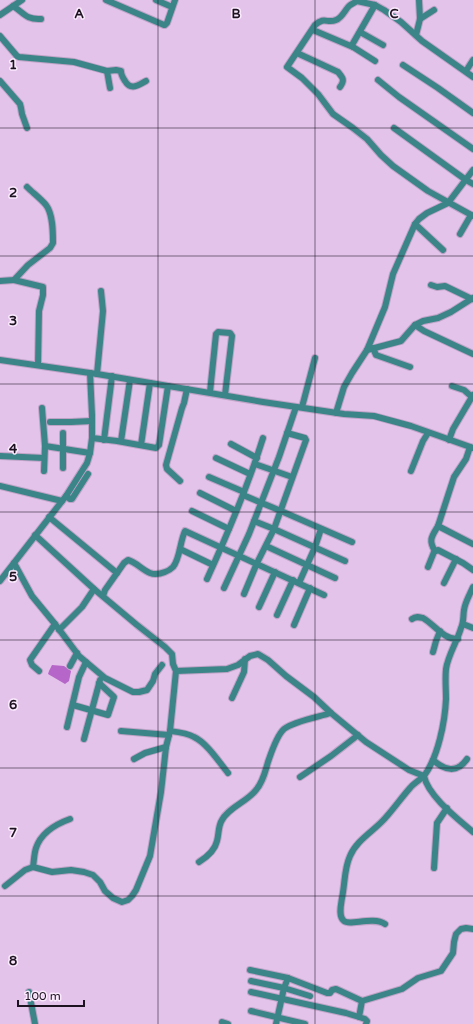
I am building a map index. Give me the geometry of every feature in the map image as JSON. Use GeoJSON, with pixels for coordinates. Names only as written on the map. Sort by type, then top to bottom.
{"type":"FeatureCollection","features":[{"type":"Feature","properties":{"kind":"street"},"geometry":{"type":"LineString","coordinates":[[1,12],[22,0]]}},
{"type":"Feature","properties":{"kind":"street"},"geometry":{"type":"LineString","coordinates":[[106,0],[162,25],[166,24],[175,0]]}},
{"type":"Feature","properties":{"kind":"street"},"geometry":{"type":"LineString","coordinates":[[156,0],[172,7]]}},
{"type":"Feature","properties":{"kind":"street"},"geometry":{"type":"LineString","coordinates":[[416,35],[420,19],[419,0]]}},
{"type":"Feature","properties":{"kind":"street"},"geometry":{"type":"LineString","coordinates":[[460,234],[472,215],[428,191],[393,166],[366,139],[330,112],[318,94],[302,78],[287,68],[313,30],[321,21],[334,21],[339,19],[348,6],[357,1],[363,1],[374,5],[401,22],[422,41],[473,76]]}},
{"type":"Feature","properties":{"kind":"street"},"geometry":{"type":"LineString","coordinates":[[353,47],[352,45],[374,5]]}},
{"type":"Feature","properties":{"kind":"street"},"geometry":{"type":"LineString","coordinates":[[13,6],[28,18],[34,20],[41,19]]}},
{"type":"Feature","properties":{"kind":"street"},"geometry":{"type":"LineString","coordinates":[[420,19],[434,10]]}},
{"type":"Feature","properties":{"kind":"street"},"geometry":{"type":"LineString","coordinates":[[313,30],[353,47],[375,61]]}},
{"type":"Feature","properties":{"kind":"street"},"geometry":{"type":"LineString","coordinates":[[360,32],[383,45]]}},
{"type":"Feature","properties":{"kind":"street"},"geometry":{"type":"LineString","coordinates":[[0,36],[19,57],[74,62],[107,71],[119,70],[129,86],[135,86],[146,81]]}},
{"type":"Feature","properties":{"kind":"street"},"geometry":{"type":"LineString","coordinates":[[297,53],[338,72],[343,81],[340,87]]}},
{"type":"Feature","properties":{"kind":"street"},"geometry":{"type":"LineString","coordinates":[[466,71],[473,60]]}},
{"type":"Feature","properties":{"kind":"street"},"geometry":{"type":"LineString","coordinates":[[402,65],[473,113]]}},
{"type":"Feature","properties":{"kind":"street"},"geometry":{"type":"LineString","coordinates":[[107,71],[110,88]]}},
{"type":"Feature","properties":{"kind":"street"},"geometry":{"type":"LineString","coordinates":[[378,80],[399,97],[473,149]]}},
{"type":"Feature","properties":{"kind":"street"},"geometry":{"type":"LineString","coordinates":[[0,81],[20,104],[27,128]]}},
{"type":"Feature","properties":{"kind":"street"},"geometry":{"type":"LineString","coordinates":[[394,128],[473,184]]}},
{"type":"Feature","properties":{"kind":"street"},"geometry":{"type":"LineString","coordinates":[[336,413],[344,387],[352,373],[370,349],[385,307],[392,274],[414,224],[426,213],[448,203],[473,170]]}},
{"type":"Feature","properties":{"kind":"street"},"geometry":{"type":"LineString","coordinates":[[14,280],[28,265],[50,248],[53,243],[52,225],[46,205],[27,187]]}},
{"type":"Feature","properties":{"kind":"street"},"geometry":{"type":"LineString","coordinates":[[414,224],[443,250]]}},
{"type":"Feature","properties":{"kind":"street"},"geometry":{"type":"LineString","coordinates":[[0,282],[14,280],[43,286],[43,295],[39,311],[38,365]]}},
{"type":"Feature","properties":{"kind":"street"},"geometry":{"type":"LineString","coordinates":[[431,285],[437,287],[445,286],[472,299]]}},
{"type":"Feature","properties":{"kind":"street"},"geometry":{"type":"LineString","coordinates":[[97,374],[103,311],[101,291]]}},
{"type":"Feature","properties":{"kind":"street"},"geometry":{"type":"LineString","coordinates":[[370,349],[401,340],[414,325],[423,321],[438,318],[472,299]]}},
{"type":"Feature","properties":{"kind":"street"},"geometry":{"type":"LineString","coordinates":[[414,325],[424,332],[473,354]]}},
{"type":"Feature","properties":{"kind":"street"},"geometry":{"type":"LineString","coordinates":[[210,392],[216,334],[218,332],[230,333],[232,336],[225,395]]}},
{"type":"Feature","properties":{"kind":"street"},"geometry":{"type":"LineString","coordinates":[[370,349],[376,355],[410,367]]}},
{"type":"Feature","properties":{"kind":"street"},"geometry":{"type":"LineString","coordinates":[[224,588],[254,521],[287,433],[299,407],[315,358]]}},
{"type":"Feature","properties":{"kind":"street"},"geometry":{"type":"LineString","coordinates":[[0,360],[112,376],[336,413],[374,416],[394,421],[472,448],[454,477],[445,507],[431,540],[435,551]]}},
{"type":"Feature","properties":{"kind":"street"},"geometry":{"type":"LineString","coordinates":[[0,581],[64,499],[87,463],[92,438],[90,373]]}},
{"type":"Feature","properties":{"kind":"street"},"geometry":{"type":"LineString","coordinates":[[104,440],[112,376]]}},
{"type":"Feature","properties":{"kind":"street"},"geometry":{"type":"LineString","coordinates":[[121,441],[130,380]]}},
{"type":"Feature","properties":{"kind":"street"},"geometry":{"type":"LineString","coordinates":[[141,445],[150,383]]}},
{"type":"Feature","properties":{"kind":"street"},"geometry":{"type":"LineString","coordinates":[[92,438],[121,441],[156,448],[158,446],[168,386]]}},
{"type":"Feature","properties":{"kind":"street"},"geometry":{"type":"LineString","coordinates":[[449,440],[453,429],[472,396],[464,390],[452,386]]}},
{"type":"Feature","properties":{"kind":"street"},"geometry":{"type":"LineString","coordinates":[[180,481],[166,469],[166,465],[187,388]]}},
{"type":"Feature","properties":{"kind":"street"},"geometry":{"type":"LineString","coordinates":[[42,408],[45,446],[44,471]]}},
{"type":"Feature","properties":{"kind":"street"},"geometry":{"type":"LineString","coordinates":[[50,422],[92,421]]}},
{"type":"Feature","properties":{"kind":"street"},"geometry":{"type":"LineString","coordinates":[[63,433],[63,468]]}},
{"type":"Feature","properties":{"kind":"street"},"geometry":{"type":"LineString","coordinates":[[244,594],[274,529],[306,440],[305,438],[287,433]]}},
{"type":"Feature","properties":{"kind":"street"},"geometry":{"type":"LineString","coordinates":[[411,470],[423,441],[428,433]]}},
{"type":"Feature","properties":{"kind":"street"},"geometry":{"type":"LineString","coordinates":[[207,579],[222,547],[256,461],[263,438]]}},
{"type":"Feature","properties":{"kind":"street"},"geometry":{"type":"LineString","coordinates":[[231,444],[256,461],[273,470],[292,477]]}},
{"type":"Feature","properties":{"kind":"street"},"geometry":{"type":"LineString","coordinates":[[45,446],[90,453]]}},
{"type":"Feature","properties":{"kind":"street"},"geometry":{"type":"LineString","coordinates":[[0,456],[44,458]]}},
{"type":"Feature","properties":{"kind":"street"},"geometry":{"type":"LineString","coordinates":[[216,458],[250,474]]}},
{"type":"Feature","properties":{"kind":"street"},"geometry":{"type":"LineString","coordinates":[[0,486],[64,499],[72,499],[88,474]]}},
{"type":"Feature","properties":{"kind":"street"},"geometry":{"type":"LineString","coordinates":[[209,477],[243,494],[352,542]]}},
{"type":"Feature","properties":{"kind":"street"},"geometry":{"type":"LineString","coordinates":[[200,493],[236,511]]}},
{"type":"Feature","properties":{"kind":"street"},"geometry":{"type":"LineString","coordinates":[[192,511],[229,529]]}},
{"type":"Feature","properties":{"kind":"street"},"geometry":{"type":"LineString","coordinates":[[49,517],[117,573]]}},
{"type":"Feature","properties":{"kind":"street"},"geometry":{"type":"LineString","coordinates":[[254,521],[345,561]]}},
{"type":"Feature","properties":{"kind":"street"},"geometry":{"type":"LineString","coordinates":[[438,526],[473,544]]}},
{"type":"Feature","properties":{"kind":"street"},"geometry":{"type":"LineString","coordinates":[[277,615],[307,565],[321,529]]}},
{"type":"Feature","properties":{"kind":"street"},"geometry":{"type":"LineString","coordinates":[[103,596],[105,590],[127,561],[130,560],[145,572],[154,575],[161,574],[172,568],[175,565],[185,531],[324,595]]}},
{"type":"Feature","properties":{"kind":"street"},"geometry":{"type":"LineString","coordinates":[[5,886],[25,870],[33,867],[52,872],[71,870],[84,872],[93,875],[100,882],[105,891],[119,901],[124,902],[132,896],[150,856],[161,792],[176,671],[173,664],[172,654],[165,647],[103,596],[35,536]]}},
{"type":"Feature","properties":{"kind":"street"},"geometry":{"type":"LineString","coordinates":[[266,546],[335,578]]}},
{"type":"Feature","properties":{"kind":"street"},"geometry":{"type":"LineString","coordinates":[[180,549],[213,565]]}},
{"type":"Feature","properties":{"kind":"street"},"geometry":{"type":"LineString","coordinates":[[435,551],[438,550],[473,570]]}},
{"type":"Feature","properties":{"kind":"street"},"geometry":{"type":"LineString","coordinates":[[428,567],[435,551]]}},
{"type":"Feature","properties":{"kind":"street"},"geometry":{"type":"LineString","coordinates":[[444,583],[456,559]]}},
{"type":"Feature","properties":{"kind":"street"},"geometry":{"type":"LineString","coordinates":[[14,564],[32,596],[77,653],[105,678],[133,692],[148,690],[155,674],[162,665]]}},
{"type":"Feature","properties":{"kind":"street"},"geometry":{"type":"LineString","coordinates":[[259,607],[275,572]]}},
{"type":"Feature","properties":{"kind":"street"},"geometry":{"type":"LineString","coordinates":[[386,924],[381,921],[374,920],[348,923],[342,918],[340,908],[346,866],[350,854],[361,840],[387,817],[411,787],[428,771],[433,760],[444,717],[446,690],[445,678],[448,659],[458,639],[463,624],[464,609],[473,587]]}},
{"type":"Feature","properties":{"kind":"street"},"geometry":{"type":"LineString","coordinates":[[39,671],[32,665],[30,660],[57,627],[82,606],[94,588]]}},
{"type":"Feature","properties":{"kind":"street"},"geometry":{"type":"LineString","coordinates":[[294,625],[310,588]]}},
{"type":"Feature","properties":{"kind":"street"},"geometry":{"type":"LineString","coordinates":[[412,619],[419,617],[423,618],[448,637],[458,639]]}},
{"type":"Feature","properties":{"kind":"street"},"geometry":{"type":"LineString","coordinates":[[463,624],[473,628]]}},
{"type":"Feature","properties":{"kind":"street"},"geometry":{"type":"LineString","coordinates":[[433,652],[440,631]]}},
{"type":"Feature","properties":{"kind":"street"},"geometry":{"type":"LineString","coordinates":[[70,666],[77,653]]}},
{"type":"Feature","properties":{"kind":"street"},"geometry":{"type":"LineString","coordinates":[[176,671],[227,669],[238,665],[250,656],[258,654],[268,660],[314,697],[330,713],[380,752],[409,770],[424,776],[437,799],[473,832]]}},
{"type":"Feature","properties":{"kind":"street"},"geometry":{"type":"LineString","coordinates":[[232,698],[244,672],[245,659]]}},
{"type":"Feature","properties":{"kind":"street"},"geometry":{"type":"LineString","coordinates":[[67,727],[79,677],[86,662]]}},
{"type":"Feature","properties":{"kind":"street"},"geometry":{"type":"LineString","coordinates":[[84,739],[101,675]]}},
{"type":"Feature","properties":{"kind":"street"},"geometry":{"type":"LineString","coordinates":[[73,705],[108,716],[114,696],[99,682]]}},
{"type":"Feature","properties":{"kind":"street"},"geometry":{"type":"LineString","coordinates":[[200,862],[211,852],[217,842],[219,827],[226,814],[256,790],[264,778],[268,761],[275,743],[284,729],[296,723],[330,713]]}},
{"type":"Feature","properties":{"kind":"street"},"geometry":{"type":"LineString","coordinates":[[121,731],[169,733],[193,736],[205,745],[228,773]]}},
{"type":"Feature","properties":{"kind":"street"},"geometry":{"type":"LineString","coordinates":[[300,777],[358,735]]}},
{"type":"Feature","properties":{"kind":"street"},"geometry":{"type":"LineString","coordinates":[[134,759],[145,753],[166,747]]}},
{"type":"Feature","properties":{"kind":"street"},"geometry":{"type":"LineString","coordinates":[[433,760],[440,766],[449,769],[461,766],[466,759]]}},
{"type":"Feature","properties":{"kind":"street"},"geometry":{"type":"LineString","coordinates":[[434,868],[437,823],[447,808]]}},
{"type":"Feature","properties":{"kind":"street"},"geometry":{"type":"LineString","coordinates":[[33,867],[36,848],[41,839],[54,826],[70,819]]}},
{"type":"Feature","properties":{"kind":"street"},"geometry":{"type":"LineString","coordinates":[[250,970],[288,978],[327,994],[336,989],[362,1001],[402,989],[418,978],[441,971],[453,953],[456,934],[461,929],[473,929]]}},
{"type":"Feature","properties":{"kind":"street"},"geometry":{"type":"LineString","coordinates":[[277,1021],[284,988],[288,978]]}},
{"type":"Feature","properties":{"kind":"street"},"geometry":{"type":"LineString","coordinates":[[252,980],[310,996]]}},
{"type":"Feature","properties":{"kind":"street"},"geometry":{"type":"LineString","coordinates":[[29,992],[35,1024]]}},
{"type":"Feature","properties":{"kind":"street"},"geometry":{"type":"LineString","coordinates":[[251,992],[346,1013],[365,1019],[367,1021],[366,1024]]}},
{"type":"Feature","properties":{"kind":"street"},"geometry":{"type":"LineString","coordinates":[[359,1017],[362,1001]]}},
{"type":"Feature","properties":{"kind":"street"},"geometry":{"type":"LineString","coordinates":[[251,1011],[277,1021],[305,1024]]}},
{"type":"Feature","properties":{"kind":"shaded area"},"geometry":{"type":"Polygon","coordinates":[[[52,665],[64,666],[71,671],[69,681],[65,684],[48,674],[52,665]]]}}]}
